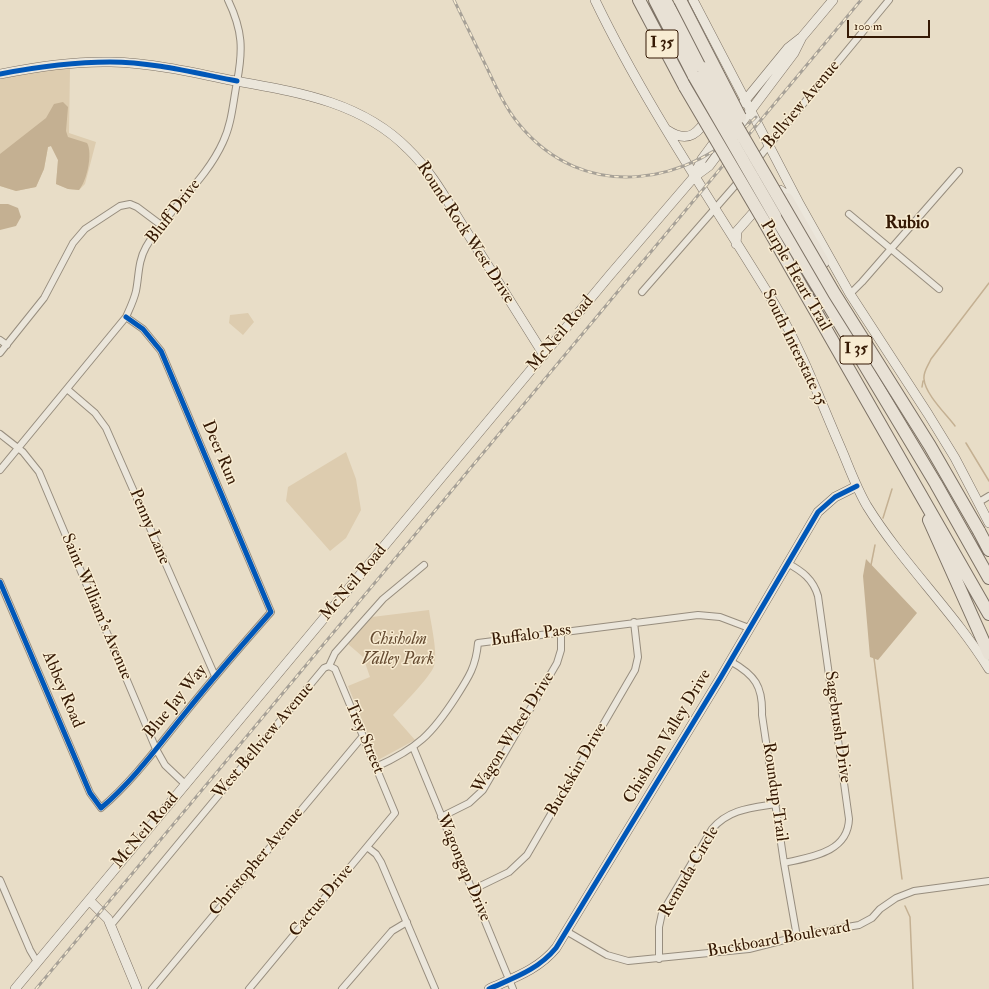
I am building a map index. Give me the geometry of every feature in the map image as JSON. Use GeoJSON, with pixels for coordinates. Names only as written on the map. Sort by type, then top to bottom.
{"type":"FeatureCollection","features":[{"type":"Feature","properties":{"kind":"highway","name":"Purple Heart Trail"},"geometry":{"type":"LineString","coordinates":[[639,0],[685,88],[936,484],[989,578]]}},
{"type":"Feature","properties":{"kind":"highway","name":"Purple Heart Trail"},"geometry":{"type":"LineString","coordinates":[[655,0],[699,72],[770,220],[918,491],[989,614]]}},
{"type":"Feature","properties":{"kind":"highway"},"geometry":{"type":"LineString","coordinates":[[665,0],[699,72],[834,293],[930,446],[989,550]]}},
{"type":"Feature","properties":{"kind":"highway"},"geometry":{"type":"LineString","coordinates":[[680,0],[734,106],[872,348],[936,484]]}},
{"type":"Feature","properties":{"kind":"highway"},"geometry":{"type":"LineString","coordinates":[[918,491],[934,532],[989,654]]}},
{"type":"Feature","properties":{"kind":"main road","name":"South Interstate 35"},"geometry":{"type":"LineString","coordinates":[[595,0],[609,29],[664,128],[774,303],[798,348],[866,504],[890,542],[973,644],[989,669]]}},
{"type":"Feature","properties":{"kind":"main road"},"geometry":{"type":"LineString","coordinates":[[694,0],[800,205],[850,294],[928,414],[979,502],[989,523]]}},
{"type":"Feature","properties":{"kind":"main road"},"geometry":{"type":"LineString","coordinates":[[802,37],[833,0]]}},
{"type":"Feature","properties":{"kind":"main road","name":"McNeil Road"},"geometry":{"type":"LineString","coordinates":[[694,177],[702,159],[745,99],[788,48],[802,37]]}},
{"type":"Feature","properties":{"kind":"main road","name":"McNeil Road"},"geometry":{"type":"LineString","coordinates":[[15,989],[694,177],[709,166],[794,53],[802,37]]}},
{"type":"Feature","properties":{"kind":"main road","name":"Round Rock West Drive"},"geometry":{"type":"LineString","coordinates":[[0,74],[61,64],[111,62],[168,68],[311,96],[339,104],[374,122],[398,139],[428,172],[544,355]]}},
{"type":"Feature","properties":{"kind":"main road"},"geometry":{"type":"LineString","coordinates":[[664,128],[679,137],[685,138],[693,135],[731,88],[732,81],[730,72]]}},
{"type":"Feature","properties":{"kind":"main road"},"geometry":{"type":"LineString","coordinates":[[736,244],[737,232],[770,192],[780,190],[800,205]]}},
{"type":"Feature","properties":{"kind":"main road","name":"Chisholm Valley Drive"},"geometry":{"type":"LineString","coordinates":[[489,989],[511,985],[544,961],[556,948],[730,661],[820,508],[834,497],[857,486]]}},
{"type":"Feature","properties":{"kind":"main road"},"geometry":{"type":"LineString","coordinates":[[89,900],[112,925],[137,989]]}},
{"type":"Feature","properties":{"kind":"main road"},"geometry":{"type":"LineString","coordinates":[[103,914],[112,936],[120,948]]}},
{"type":"Feature","properties":{"kind":"street","name":"Bluff Drive"},"geometry":{"type":"LineString","coordinates":[[0,470],[19,449],[126,317],[134,299],[142,257],[161,225],[196,184],[217,154],[230,124],[241,62],[242,44],[238,25],[228,0]]}},
{"type":"Feature","properties":{"kind":"street","name":"Bellview Avenue"},"geometry":{"type":"LineString","coordinates":[[642,292],[770,145],[889,0]]}},
{"type":"Feature","properties":{"kind":"street"},"geometry":{"type":"LineString","coordinates":[[850,294],[959,171]]}},
{"type":"Feature","properties":{"kind":"street"},"geometry":{"type":"LineString","coordinates":[[0,353],[44,298],[73,243],[85,229],[120,206],[130,204],[137,207],[161,225]]}},
{"type":"Feature","properties":{"kind":"street"},"geometry":{"type":"LineString","coordinates":[[849,214],[939,289]]}},
{"type":"Feature","properties":{"kind":"street","name":"Deer Run"},"geometry":{"type":"LineString","coordinates":[[126,317],[143,329],[161,351],[271,612]]}},
{"type":"Feature","properties":{"kind":"street"},"geometry":{"type":"LineString","coordinates":[[0,340],[7,345]]}},
{"type":"Feature","properties":{"kind":"street","name":"Penny Lane"},"geometry":{"type":"LineString","coordinates":[[67,389],[95,413],[106,428],[215,676]]}},
{"type":"Feature","properties":{"kind":"street","name":"Saint William's Avenue"},"geometry":{"type":"LineString","coordinates":[[0,434],[29,458],[39,472],[156,749],[165,765],[186,784]]}},
{"type":"Feature","properties":{"kind":"street"},"geometry":{"type":"LineString","coordinates":[[979,502],[989,496]]}},
{"type":"Feature","properties":{"kind":"street","name":"Sagebrush Drive"},"geometry":{"type":"LineString","coordinates":[[784,863],[834,848],[846,834],[850,819],[818,596],[809,578],[803,572],[787,563]]}},
{"type":"Feature","properties":{"kind":"street","name":"West Bellview Avenue"},"geometry":{"type":"LineString","coordinates":[[112,925],[324,668],[329,666],[335,653],[383,599],[424,566]]}},
{"type":"Feature","properties":{"kind":"street","name":"Abbey Road"},"geometry":{"type":"LineString","coordinates":[[0,582],[90,793],[101,808]]}},
{"type":"Feature","properties":{"kind":"street","name":"Blue Jay Way"},"geometry":{"type":"LineString","coordinates":[[101,808],[114,797],[156,749],[215,676],[271,612]]}},
{"type":"Feature","properties":{"kind":"street","name":"Buffalo Pass"},"geometry":{"type":"LineString","coordinates":[[376,767],[412,747],[438,724],[467,680],[476,663],[478,643],[703,614],[720,617],[749,628]]}},
{"type":"Feature","properties":{"kind":"street","name":"Buckskin Drive"},"geometry":{"type":"LineString","coordinates":[[472,890],[510,872],[527,855],[635,670],[638,657],[634,622]]}},
{"type":"Feature","properties":{"kind":"street","name":"Wagon Wheel Drive"},"geometry":{"type":"LineString","coordinates":[[441,816],[469,804],[483,790],[557,663],[561,650],[561,632]]}},
{"type":"Feature","properties":{"kind":"street","name":"Roundup Trail"},"geometry":{"type":"LineString","coordinates":[[730,661],[744,669],[753,678],[761,692],[762,715],[784,863],[797,937]]}},
{"type":"Feature","properties":{"kind":"street","name":"Trey Street"},"geometry":{"type":"LineString","coordinates":[[329,666],[335,668],[395,813]]}},
{"type":"Feature","properties":{"kind":"street","name":"Christopher Avenue"},"geometry":{"type":"LineString","coordinates":[[152,989],[364,736]]}},
{"type":"Feature","properties":{"kind":"street","name":"Wagongap Drive"},"geometry":{"type":"LineString","coordinates":[[412,747],[511,985]]}},
{"type":"Feature","properties":{"kind":"street","name":"Remuda Circle"},"geometry":{"type":"LineString","coordinates":[[659,958],[659,927],[662,913],[712,829],[722,819],[733,812],[776,804]]}},
{"type":"Feature","properties":{"kind":"street","name":"Cactus Drive"},"geometry":{"type":"LineString","coordinates":[[249,989],[395,813]]}},
{"type":"Feature","properties":{"kind":"street"},"geometry":{"type":"LineString","coordinates":[[367,847],[376,854],[382,862],[435,989]]}},
{"type":"Feature","properties":{"kind":"street"},"geometry":{"type":"LineString","coordinates":[[0,880],[30,950],[37,962]]}},
{"type":"Feature","properties":{"kind":"street","name":"Buckboard Boulevard"},"geometry":{"type":"LineString","coordinates":[[566,931],[607,955],[619,959],[635,961],[748,949],[797,937],[859,925],[872,918],[880,909],[896,898],[914,890],[989,882]]}},
{"type":"Feature","properties":{"kind":"street"},"geometry":{"type":"LineString","coordinates":[[103,914],[114,916],[125,909]]}},
{"type":"Feature","properties":{"kind":"street"},"geometry":{"type":"LineString","coordinates":[[342,989],[392,930],[407,922]]}},
{"type":"Feature","properties":{"kind":"green space"},"geometry":{"type":"Polygon","coordinates":[[[70,68],[69,133],[96,142],[85,184],[79,190],[68,189],[56,184],[58,160],[51,146],[48,147],[44,169],[36,187],[16,191],[0,186],[0,79],[36,72],[70,68]]]}},
{"type":"Feature","properties":{"kind":"green space"},"geometry":{"type":"Polygon","coordinates":[[[248,313],[254,322],[243,335],[229,323],[230,315],[248,313]]]}},
{"type":"Feature","properties":{"kind":"green space"},"geometry":{"type":"Polygon","coordinates":[[[346,452],[356,479],[361,510],[346,538],[330,551],[286,501],[288,487],[346,452]]]}},
{"type":"Feature","properties":{"kind":"green space","name":"Chisholm Valley Park"},"geometry":{"type":"Polygon","coordinates":[[[429,610],[435,646],[434,666],[422,684],[393,715],[415,740],[378,760],[348,686],[370,677],[363,657],[348,644],[372,617],[429,610]]]}},
{"type":"Feature","properties":{"kind":"shaded area"},"geometry":{"type":"Polygon","coordinates":[[[63,102],[68,107],[66,131],[68,137],[87,143],[89,148],[87,174],[79,190],[68,189],[56,184],[58,160],[51,146],[48,147],[44,169],[36,187],[16,191],[0,186],[0,154],[46,118],[54,104],[63,102]]]}},
{"type":"Feature","properties":{"kind":"shaded area"},"geometry":{"type":"Polygon","coordinates":[[[0,204],[8,204],[18,208],[21,217],[16,226],[0,230],[0,204]]]}},
{"type":"Feature","properties":{"kind":"shaded area"},"geometry":{"type":"Polygon","coordinates":[[[866,559],[917,613],[878,660],[870,657],[863,576],[866,559]]]}},
{"type":"Feature","properties":{"kind":"waterway"},"geometry":{"type":"LineString","coordinates":[[955,426],[936,404],[928,391],[925,385],[924,374],[931,359],[989,283]]}},
{"type":"Feature","properties":{"kind":"waterway"},"geometry":{"type":"LineString","coordinates":[[922,387],[923,381]]}},
{"type":"Feature","properties":{"kind":"waterway"},"geometry":{"type":"LineString","coordinates":[[966,443],[989,481]]}},
{"type":"Feature","properties":{"kind":"waterway"},"geometry":{"type":"LineString","coordinates":[[883,518],[892,489]]}},
{"type":"Feature","properties":{"kind":"waterway"},"geometry":{"type":"LineString","coordinates":[[871,565],[875,545]]}},
{"type":"Feature","properties":{"kind":"waterway"},"geometry":{"type":"LineString","coordinates":[[874,658],[902,879]]}},
{"type":"Feature","properties":{"kind":"waterway"},"geometry":{"type":"LineString","coordinates":[[905,906],[910,917],[913,989]]}},
{"type":"Feature","properties":{"kind":"railway"},"geometry":{"type":"LineString","coordinates":[[454,0],[497,90],[513,117],[544,149],[574,166],[605,175],[637,177],[669,171],[700,159],[730,140],[756,117]]}},
{"type":"Feature","properties":{"kind":"railway"},"geometry":{"type":"LineString","coordinates":[[36,989],[861,0]]}},
{"type":"Feature","properties":{"kind":"cycle path"},"geometry":{"type":"LineString","coordinates":[[0,74],[55,65],[126,62],[190,71],[237,81]]}},
{"type":"Feature","properties":{"kind":"cycle path"},"geometry":{"type":"LineString","coordinates":[[0,582],[90,793],[101,808],[124,786],[156,750],[196,699],[271,612],[161,351],[143,329],[126,317]]}},
{"type":"Feature","properties":{"kind":"cycle path"},"geometry":{"type":"LineString","coordinates":[[489,989],[533,968],[549,956],[556,948],[721,677],[818,512],[835,497],[857,486]]}},
{"type":"Feature","properties":{"kind":"district","name":"Rubio"},"geometry":{"type":"Point","coordinates":[907,224]}}]}
